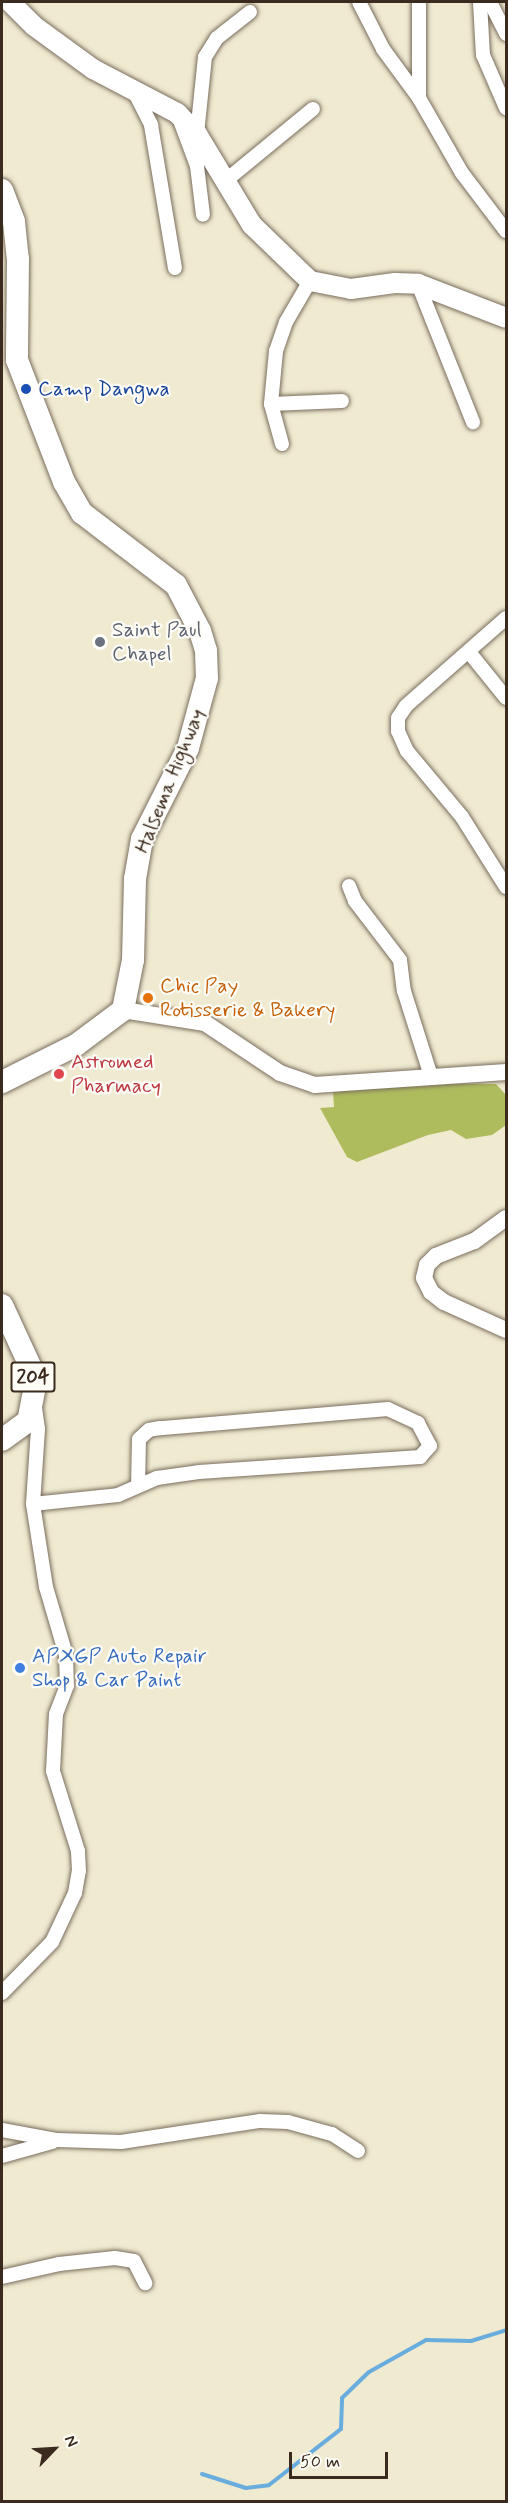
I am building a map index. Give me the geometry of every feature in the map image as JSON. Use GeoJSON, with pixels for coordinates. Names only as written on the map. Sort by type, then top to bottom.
{"type":"FeatureCollection","features":[{"type":"Feature","properties":{"kind":"highway","name":"Halsema Highway"},"geometry":{"type":"LineString","coordinates":[[2,190],[14,222],[18,259],[16,360],[64,482],[82,513],[176,585],[206,651],[202,708],[188,748],[142,839],[138,854],[133,960],[123,1010]]}},
{"type":"Feature","properties":{"kind":"highway"},"geometry":{"type":"LineString","coordinates":[[2,1082],[76,1045],[123,1010]]}},
{"type":"Feature","properties":{"kind":"highway","name":"204"},"geometry":{"type":"LineString","coordinates":[[2,1305],[32,1368],[34,1404],[28,1422],[2,1440]]}},
{"type":"Feature","properties":{"kind":"main road"},"geometry":{"type":"LineString","coordinates":[[10,2],[79,60],[131,86],[177,113],[197,134],[224,182],[266,243],[310,281],[338,289],[418,284],[507,318]]}},
{"type":"Feature","properties":{"kind":"street"},"geometry":{"type":"LineString","coordinates":[[359,2],[383,49],[419,98],[462,173],[507,231]]}},
{"type":"Feature","properties":{"kind":"street"},"geometry":{"type":"LineString","coordinates":[[419,2],[419,98]]}},
{"type":"Feature","properties":{"kind":"street"},"geometry":{"type":"LineString","coordinates":[[480,2],[483,55],[507,108]]}},
{"type":"Feature","properties":{"kind":"street"},"geometry":{"type":"LineString","coordinates":[[490,2],[507,34]]}},
{"type":"Feature","properties":{"kind":"street"},"geometry":{"type":"LineString","coordinates":[[197,134],[205,57],[217,38],[250,12]]}},
{"type":"Feature","properties":{"kind":"street"},"geometry":{"type":"LineString","coordinates":[[131,86],[152,125],[176,268]]}},
{"type":"Feature","properties":{"kind":"street"},"geometry":{"type":"LineString","coordinates":[[224,182],[313,109]]}},
{"type":"Feature","properties":{"kind":"street"},"geometry":{"type":"LineString","coordinates":[[177,113],[197,166],[203,215]]}},
{"type":"Feature","properties":{"kind":"street"},"geometry":{"type":"LineString","coordinates":[[282,444],[271,404],[280,336],[310,281]]}},
{"type":"Feature","properties":{"kind":"street"},"geometry":{"type":"LineString","coordinates":[[418,284],[473,422]]}},
{"type":"Feature","properties":{"kind":"street"},"geometry":{"type":"LineString","coordinates":[[271,404],[342,401]]}},
{"type":"Feature","properties":{"kind":"street"},"geometry":{"type":"LineString","coordinates":[[507,618],[406,706],[398,718],[398,731],[407,751],[462,817],[507,887]]}},
{"type":"Feature","properties":{"kind":"street"},"geometry":{"type":"LineString","coordinates":[[469,652],[507,698]]}},
{"type":"Feature","properties":{"kind":"street"},"geometry":{"type":"LineString","coordinates":[[349,886],[355,901],[400,960],[404,991],[431,1076]]}},
{"type":"Feature","properties":{"kind":"street"},"geometry":{"type":"LineString","coordinates":[[123,1010],[205,1023],[280,1073],[315,1085],[507,1072]]}},
{"type":"Feature","properties":{"kind":"street"},"geometry":{"type":"LineString","coordinates":[[507,1218],[474,1241],[436,1256],[427,1265],[424,1278],[431,1293],[444,1302],[507,1330]]}},
{"type":"Feature","properties":{"kind":"street"},"geometry":{"type":"LineString","coordinates":[[2,1993],[52,1942],[75,1893],[79,1871],[78,1851],[53,1771],[56,1714],[67,1686],[66,1655],[46,1587],[33,1504],[38,1429],[34,1404]]}},
{"type":"Feature","properties":{"kind":"street"},"geometry":{"type":"LineString","coordinates":[[33,1504],[118,1495],[157,1478],[199,1472],[407,1459],[425,1455],[430,1446],[418,1423],[388,1409],[160,1428],[149,1430],[139,1439],[138,1485]]}},
{"type":"Feature","properties":{"kind":"street"},"geometry":{"type":"LineString","coordinates":[[7,2132],[57,2140],[121,2142],[260,2121],[310,2125],[358,2151]]}},
{"type":"Feature","properties":{"kind":"street"},"geometry":{"type":"LineString","coordinates":[[7,2132],[31,2148]]}},
{"type":"Feature","properties":{"kind":"street"},"geometry":{"type":"LineString","coordinates":[[2,2156],[57,2140]]}},
{"type":"Feature","properties":{"kind":"street"},"geometry":{"type":"LineString","coordinates":[[2,2277],[59,2264],[115,2258],[135,2261],[145,2283]]}},
{"type":"Feature","properties":{"kind":"green space"},"geometry":{"type":"Polygon","coordinates":[[[394,1083],[496,1084],[506,1095],[506,1125],[492,1135],[466,1139],[451,1130],[428,1135],[357,1162],[347,1157],[320,1108],[334,1107],[333,1092],[394,1083]]]}},
{"type":"Feature","properties":{"kind":"waterway"},"geometry":{"type":"LineString","coordinates":[[202,2474],[246,2488],[269,2485],[341,2429],[342,2398],[369,2372],[426,2340],[471,2341],[506,2330]]}},
{"type":"Feature","properties":{"kind":"place","name":"Camp Dangwa"},"geometry":{"type":"Point","coordinates":[26,389]}},
{"type":"Feature","properties":{"kind":"place","name":"Saint Paul Chapel"},"geometry":{"type":"Point","coordinates":[100,642]}},
{"type":"Feature","properties":{"kind":"place","name":"Chic Pay Rotisserie & Bakery"},"geometry":{"type":"Point","coordinates":[148,998]}},
{"type":"Feature","properties":{"kind":"place","name":"Astromed Pharmacy"},"geometry":{"type":"Point","coordinates":[59,1074]}},
{"type":"Feature","properties":{"kind":"place","name":"APXGP Auto Repair Shop & Car Paint"},"geometry":{"type":"Point","coordinates":[20,1668]}}]}
